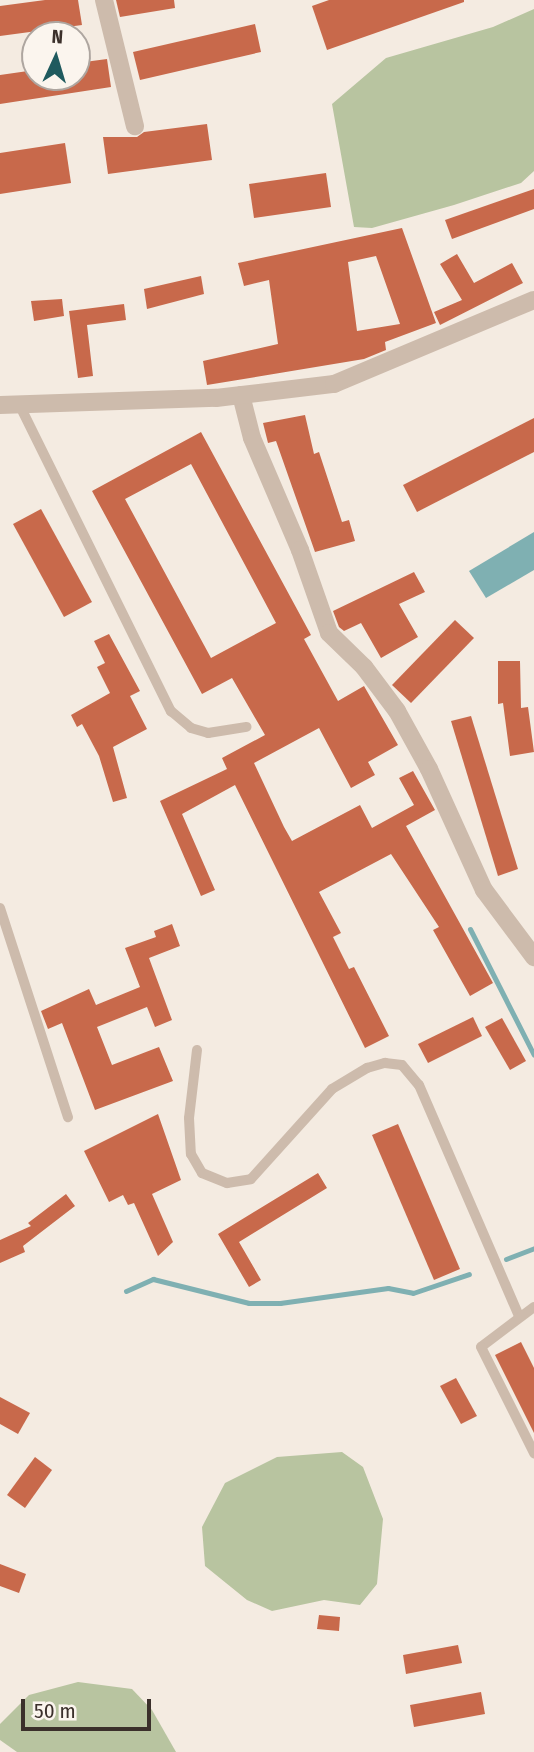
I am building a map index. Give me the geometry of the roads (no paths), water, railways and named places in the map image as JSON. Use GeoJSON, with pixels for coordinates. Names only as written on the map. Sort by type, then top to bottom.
{"type":"FeatureCollection","features":[{"type":"Feature","properties":{"kind":"street"},"geometry":{"type":"LineString","coordinates":[[104,0],[135,126]]}},
{"type":"Feature","properties":{"kind":"street"},"geometry":{"type":"LineString","coordinates":[[0,405],[241,395],[334,384],[534,300]]}},
{"type":"Feature","properties":{"kind":"street"},"geometry":{"type":"LineString","coordinates":[[241,395],[252,438],[300,550],[329,632],[364,667],[397,711],[429,769],[484,890],[534,957]]}},
{"type":"Feature","properties":{"kind":"lane"},"geometry":{"type":"LineString","coordinates":[[19,404],[171,711],[191,728],[208,733],[247,727]]}},
{"type":"Feature","properties":{"kind":"lane"},"geometry":{"type":"LineString","coordinates":[[0,908],[68,1117]]}},
{"type":"Feature","properties":{"kind":"lane"},"geometry":{"type":"LineString","coordinates":[[197,1050],[189,1118],[191,1154],[202,1173],[227,1183],[251,1180],[332,1089],[367,1068],[385,1063],[402,1065],[419,1085],[519,1315]]}},
{"type":"Feature","properties":{"kind":"lane"},"geometry":{"type":"LineString","coordinates":[[534,1307],[519,1315],[481,1347],[534,1453]]}},
{"type":"Feature","properties":{"kind":"water"},"geometry":{"type":"Polygon","coordinates":[[[534,532],[534,570],[486,598],[469,571],[534,532]]]}},
{"type":"Feature","properties":{"kind":"waterway"},"geometry":{"type":"LineString","coordinates":[[470,929],[534,1055]]}},
{"type":"Feature","properties":{"kind":"waterway"},"geometry":{"type":"LineString","coordinates":[[506,1259],[534,1248]]}},
{"type":"Feature","properties":{"kind":"waterway"},"geometry":{"type":"LineString","coordinates":[[126,1291],[153,1279],[249,1303],[280,1303],[388,1288],[413,1293],[469,1274]]}}]}
